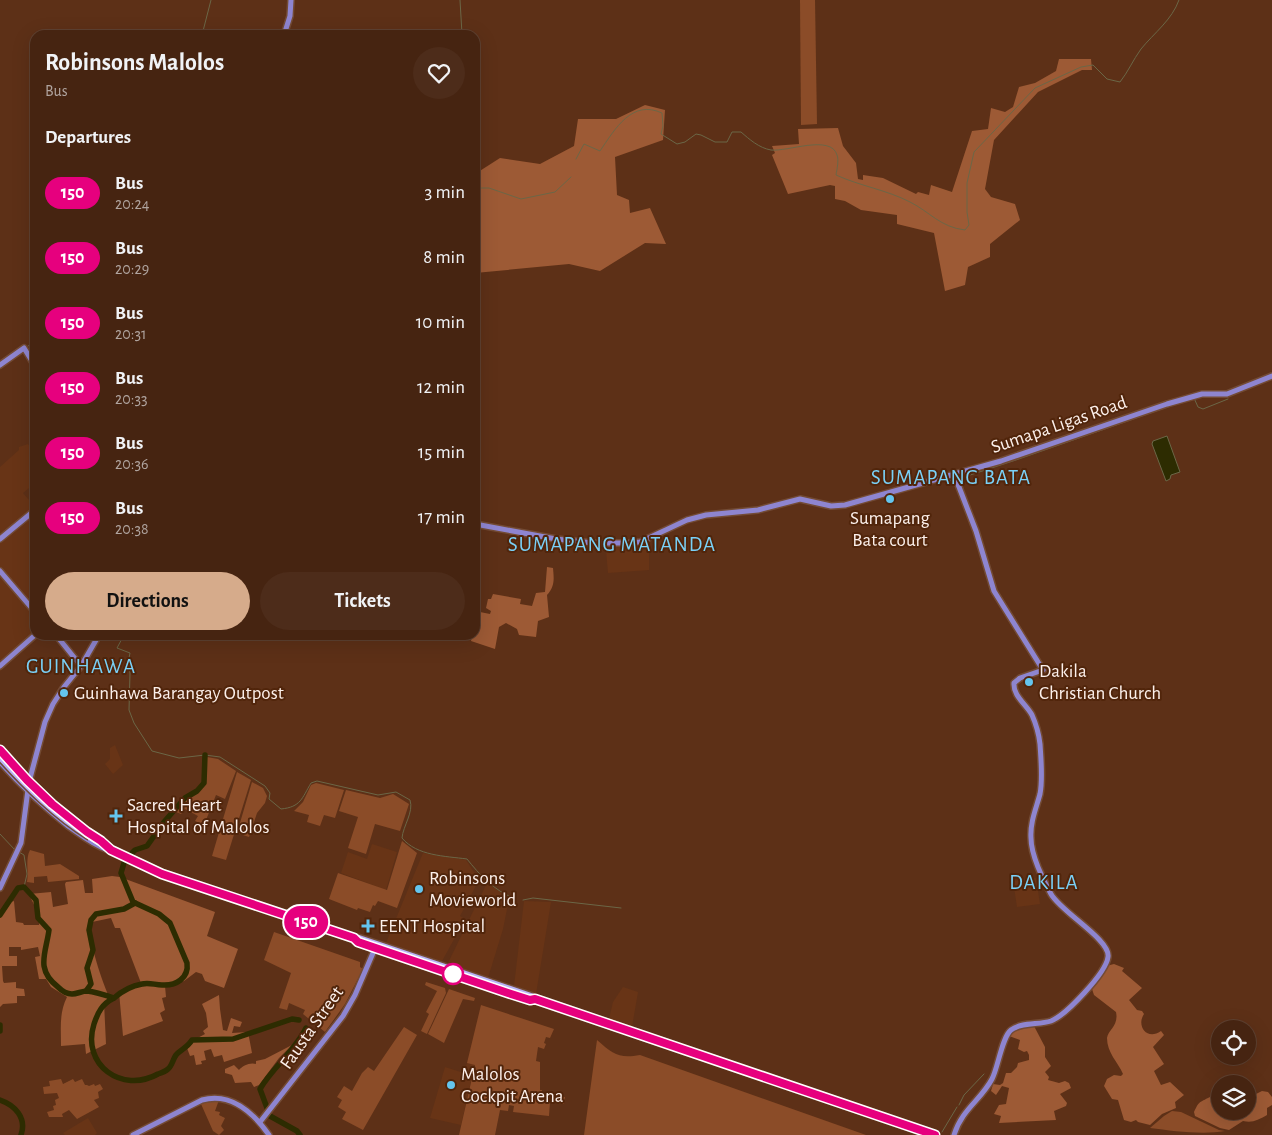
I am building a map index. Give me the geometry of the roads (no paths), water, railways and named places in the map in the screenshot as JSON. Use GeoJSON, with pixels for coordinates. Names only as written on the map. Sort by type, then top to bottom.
{"type":"FeatureCollection","features":[{"type":"Feature","properties":{"kind":"highway"},"geometry":{"type":"LineString","coordinates":[[0,757],[39,798],[90,837],[127,859],[162,874],[354,938],[358,942],[376,946],[531,996],[535,999],[935,1135]]}},
{"type":"Feature","properties":{"kind":"main road"},"geometry":{"type":"LineString","coordinates":[[286,30],[290,16],[291,0]]}},
{"type":"Feature","properties":{"kind":"main road"},"geometry":{"type":"LineString","coordinates":[[0,365],[24,348],[30,355]]}},
{"type":"Feature","properties":{"kind":"main road","name":"Sumapa Ligas Road"},"geometry":{"type":"LineString","coordinates":[[480,525],[584,542],[636,543],[698,516],[758,510],[800,499],[831,506],[844,506],[1009,459],[1166,404],[1202,394],[1227,394],[1272,376]]}},
{"type":"Feature","properties":{"kind":"main road"},"geometry":{"type":"LineString","coordinates":[[954,474],[976,531],[994,591],[1043,670],[1020,678],[1014,683],[1015,692],[1032,715],[1040,744],[1041,784],[1031,825],[1031,838],[1038,864],[1052,896],[1070,916],[1098,938],[1108,952],[1108,959],[1100,974],[1056,1019],[1048,1022],[1017,1026],[1008,1033],[991,1081],[960,1120],[954,1135]]}},
{"type":"Feature","properties":{"kind":"main road"},"geometry":{"type":"LineString","coordinates":[[0,539],[30,514]]}},
{"type":"Feature","properties":{"kind":"main road"},"geometry":{"type":"LineString","coordinates":[[0,571],[30,606]]}},
{"type":"Feature","properties":{"kind":"main road"},"geometry":{"type":"LineString","coordinates":[[0,666],[30,639]]}},
{"type":"Feature","properties":{"kind":"main road"},"geometry":{"type":"LineString","coordinates":[[60,640],[81,666]]}},
{"type":"Feature","properties":{"kind":"main road"},"geometry":{"type":"LineString","coordinates":[[0,888],[22,839],[30,782],[45,722],[53,704],[81,666],[97,640]]}},
{"type":"Feature","properties":{"kind":"main road"},"geometry":{"type":"LineString","coordinates":[[0,750],[52,804],[111,850]]}},
{"type":"Feature","properties":{"kind":"main road"},"geometry":{"type":"LineString","coordinates":[[0,762],[47,809],[97,847],[111,850]]}},
{"type":"Feature","properties":{"kind":"main road","name":"Fausta Street"},"geometry":{"type":"LineString","coordinates":[[260,1122],[343,1016],[355,995],[376,946]]}},
{"type":"Feature","properties":{"kind":"main road"},"geometry":{"type":"LineString","coordinates":[[133,1135],[202,1100],[212,1098],[219,1098],[239,1106],[260,1122],[269,1135]]}},
{"type":"Feature","properties":{"kind":"waterway"},"geometry":{"type":"LineString","coordinates":[[203,30],[211,0]]}},
{"type":"Feature","properties":{"kind":"waterway"},"geometry":{"type":"LineString","coordinates":[[460,0],[462,30]]}},
{"type":"Feature","properties":{"kind":"waterway"},"geometry":{"type":"LineString","coordinates":[[576,159],[584,144],[600,151],[625,118],[642,110],[651,110],[662,113],[663,126],[661,134],[677,144],[685,142],[696,134],[715,142],[727,142],[732,132],[741,132],[758,145],[771,150],[808,145],[826,146],[833,149],[837,155],[836,175],[901,198],[949,226],[965,230],[969,225],[967,183],[974,152],[1035,88],[1081,67],[1093,65],[1107,79],[1120,82],[1141,49],[1172,14],[1179,0]]}},
{"type":"Feature","properties":{"kind":"waterway"},"geometry":{"type":"LineString","coordinates":[[480,188],[489,188],[521,199],[555,192],[571,177]]}},
{"type":"Feature","properties":{"kind":"waterway"},"geometry":{"type":"LineString","coordinates":[[0,369],[6,364]]}},
{"type":"Feature","properties":{"kind":"waterway"},"geometry":{"type":"LineString","coordinates":[[1194,398],[1198,407],[1203,409],[1228,399]]}},
{"type":"Feature","properties":{"kind":"waterway"},"geometry":{"type":"LineString","coordinates":[[958,479],[1179,403]]}},
{"type":"Feature","properties":{"kind":"waterway"},"geometry":{"type":"LineString","coordinates":[[948,481],[954,480]]}},
{"type":"Feature","properties":{"kind":"waterway"},"geometry":{"type":"LineString","coordinates":[[121,640],[117,648],[130,653],[128,663],[130,673],[129,710],[134,723],[152,751],[179,758],[205,755],[220,757],[265,786],[270,793],[269,799],[281,809],[297,804],[311,783],[317,781],[378,795],[396,792],[410,800],[411,809],[402,838],[408,844],[423,852],[467,859],[494,887],[514,898]]}},
{"type":"Feature","properties":{"kind":"waterway"},"geometry":{"type":"LineString","coordinates":[[130,855],[135,850],[147,846],[164,822],[185,798],[197,791],[204,783],[205,755]]}},
{"type":"Feature","properties":{"kind":"waterway"},"geometry":{"type":"LineString","coordinates":[[0,834],[15,850]]}},
{"type":"Feature","properties":{"kind":"waterway"},"geometry":{"type":"LineString","coordinates":[[19,852],[24,855],[27,874],[24,887]]}},
{"type":"Feature","properties":{"kind":"waterway"},"geometry":{"type":"LineString","coordinates":[[114,998],[127,989],[138,985],[147,983],[167,985],[177,982],[184,977],[187,968],[187,963],[170,923],[159,914],[133,902],[121,873],[124,863]]}},
{"type":"Feature","properties":{"kind":"waterway"},"geometry":{"type":"LineString","coordinates":[[0,915],[18,888],[24,887],[36,900],[38,918],[49,930],[44,953],[46,974],[61,989],[68,993],[74,994],[87,991],[114,998],[106,1003],[99,1012],[94,1024],[92,1039],[93,1052],[99,1063],[108,1072],[119,1078],[131,1080],[144,1079],[165,1071],[171,1066],[176,1055],[192,1040],[233,1039],[292,1019],[299,1020]]}},
{"type":"Feature","properties":{"kind":"waterway"},"geometry":{"type":"LineString","coordinates":[[523,900],[533,898],[621,908]]}},
{"type":"Feature","properties":{"kind":"waterway"},"geometry":{"type":"LineString","coordinates":[[86,991],[91,984],[87,968],[93,950],[89,930],[91,920],[96,914],[124,909],[135,903]]}},
{"type":"Feature","properties":{"kind":"waterway"},"geometry":{"type":"LineString","coordinates":[[0,1025],[0,1031]]}},
{"type":"Feature","properties":{"kind":"waterway"},"geometry":{"type":"LineString","coordinates":[[300,1135],[297,1131],[270,1116],[260,1089],[296,1044],[306,1028]]}},
{"type":"Feature","properties":{"kind":"waterway"},"geometry":{"type":"LineString","coordinates":[[959,1105],[964,1095],[984,1074]]}},
{"type":"Feature","properties":{"kind":"waterway"},"geometry":{"type":"LineString","coordinates":[[0,1100],[10,1105],[18,1113],[22,1123],[21,1135]]}},
{"type":"Feature","properties":{"kind":"waterway"},"geometry":{"type":"LineString","coordinates":[[942,1132],[957,1107]]}},
{"type":"Feature","properties":{"kind":"place","name":"Sumapang Bata court"},"geometry":{"type":"Point","coordinates":[890,499]}},
{"type":"Feature","properties":{"kind":"place","name":"Dakila Christian Church"},"geometry":{"type":"Point","coordinates":[1029,682]}},
{"type":"Feature","properties":{"kind":"place","name":"Guinhawa Barangay Outpost"},"geometry":{"type":"Point","coordinates":[64,693]}},
{"type":"Feature","properties":{"kind":"place","name":"Sacred Heart Hospital of Malolos"},"geometry":{"type":"Point","coordinates":[116,816]}},
{"type":"Feature","properties":{"kind":"place","name":"Robinsons Movieworld"},"geometry":{"type":"Point","coordinates":[419,889]}},
{"type":"Feature","properties":{"kind":"place","name":"EENT Hospital"},"geometry":{"type":"Point","coordinates":[368,926]}},
{"type":"Feature","properties":{"kind":"place","name":"Malolos Cockpit Arena"},"geometry":{"type":"Point","coordinates":[451,1085]}},
{"type":"Feature","properties":{"kind":"district","name":"SUMAPANG BATA"},"geometry":{"type":"Point","coordinates":[951,477]}},
{"type":"Feature","properties":{"kind":"district","name":"SUMAPANG MATANDA"},"geometry":{"type":"Point","coordinates":[612,544]}},
{"type":"Feature","properties":{"kind":"district","name":"GUINHAWA"},"geometry":{"type":"Point","coordinates":[81,666]}},
{"type":"Feature","properties":{"kind":"district","name":"DAKILA"},"geometry":{"type":"Point","coordinates":[1044,882]}}]}
